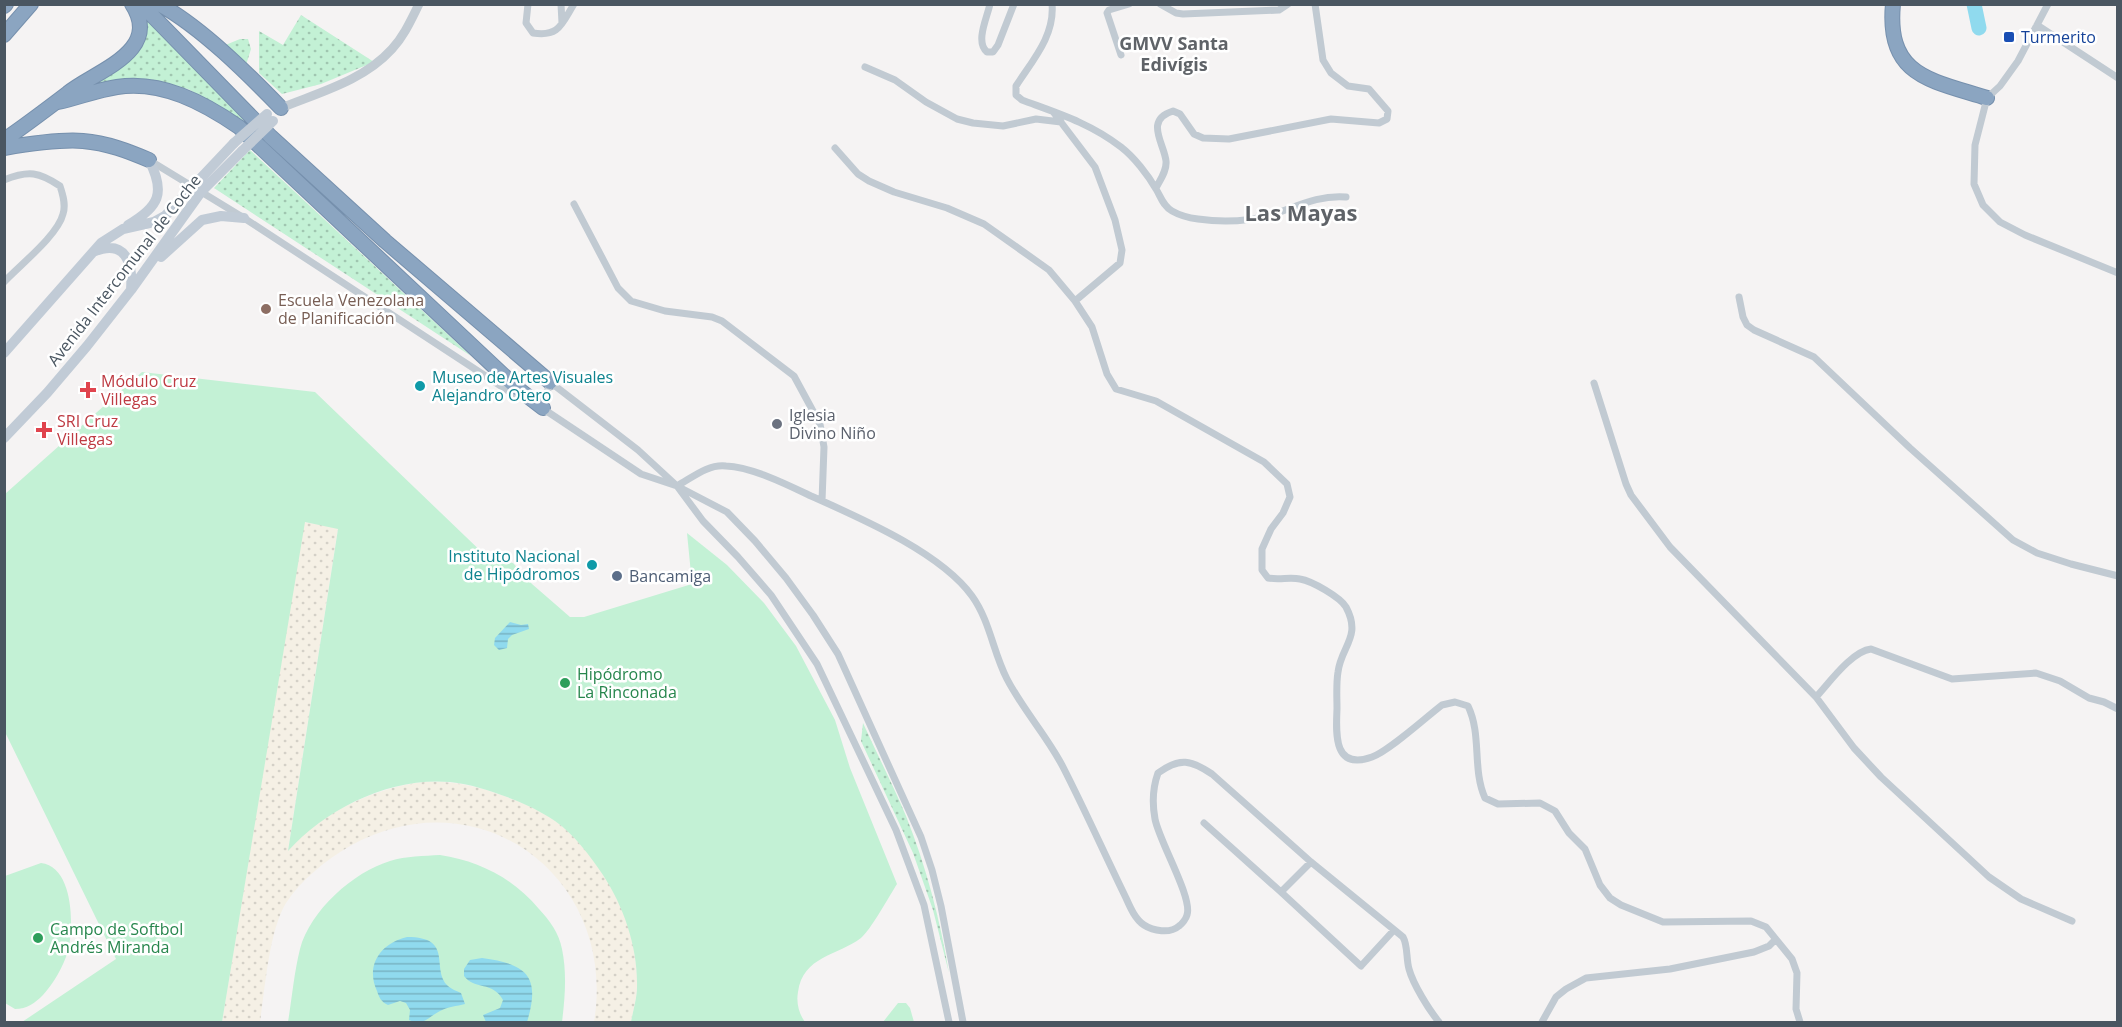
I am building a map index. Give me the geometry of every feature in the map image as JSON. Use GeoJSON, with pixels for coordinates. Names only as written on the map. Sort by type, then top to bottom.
{"type":"FeatureCollection","features":[{"type":"Feature","properties":{"kind":"highway"},"geometry":{"type":"LineString","coordinates":[[4,35],[32,4]]}},
{"type":"Feature","properties":{"kind":"highway"},"geometry":{"type":"LineString","coordinates":[[4,140],[131,50],[138,38],[139,27],[132,4]]}},
{"type":"Feature","properties":{"kind":"highway"},"geometry":{"type":"LineString","coordinates":[[141,4],[289,153],[385,241],[550,382]]}},
{"type":"Feature","properties":{"kind":"highway"},"geometry":{"type":"LineString","coordinates":[[1893,4],[1891,21],[1893,38],[1898,53],[1909,66],[1935,82],[1987,98]]}},
{"type":"Feature","properties":{"kind":"highway"},"geometry":{"type":"LineString","coordinates":[[163,6],[215,45],[281,108]]}},
{"type":"Feature","properties":{"kind":"highway"},"geometry":{"type":"LineString","coordinates":[[58,102],[118,87],[143,86],[184,95],[218,112],[239,127],[517,388],[543,408]]}},
{"type":"Feature","properties":{"kind":"highway"},"geometry":{"type":"LineString","coordinates":[[4,148],[43,142],[80,140],[120,148],[149,160]]}},
{"type":"Feature","properties":{"kind":"main road","name":"Avenida Intercomunal de Coche"},"geometry":{"type":"LineString","coordinates":[[4,353],[101,243],[123,229],[154,222],[165,216],[197,190],[238,147],[281,108]]}},
{"type":"Feature","properties":{"kind":"main road"},"geometry":{"type":"LineString","coordinates":[[123,229],[141,217],[156,201],[159,187],[155,171],[149,160]]}},
{"type":"Feature","properties":{"kind":"main road","name":"Avenida Intercomunal de Coche"},"geometry":{"type":"LineString","coordinates":[[6,436],[47,393],[131,290],[149,266],[197,190]]}},
{"type":"Feature","properties":{"kind":"main road"},"geometry":{"type":"LineString","coordinates":[[149,266],[202,220],[221,216],[244,218]]}},
{"type":"Feature","properties":{"kind":"main road"},"geometry":{"type":"LineString","coordinates":[[90,254],[107,248],[126,255],[131,269],[131,290]]}},
{"type":"Feature","properties":{"kind":"street"},"geometry":{"type":"LineString","coordinates":[[281,108],[349,81],[376,65],[394,47],[419,4]]}},
{"type":"Feature","properties":{"kind":"street"},"geometry":{"type":"LineString","coordinates":[[528,4],[526,22],[533,33],[546,35],[558,30],[574,4]]}},
{"type":"Feature","properties":{"kind":"street"},"geometry":{"type":"LineString","coordinates":[[561,4],[562,24]]}},
{"type":"Feature","properties":{"kind":"street"},"geometry":{"type":"LineString","coordinates":[[990,4],[981,41],[982,49],[987,52],[993,52],[998,45],[1014,4]]}},
{"type":"Feature","properties":{"kind":"street"},"geometry":{"type":"LineString","coordinates":[[1052,4],[1053,15],[1050,30],[1045,42],[1016,86],[1016,95],[1022,100],[1076,119],[1116,143],[1124,149],[1156,188],[1162,201],[1170,210],[1197,219],[1230,221],[1260,218],[1309,200],[1337,196],[1346,198]]}},
{"type":"Feature","properties":{"kind":"street"},"geometry":{"type":"LineString","coordinates":[[1121,55],[1107,13],[1109,10],[1129,4]]}},
{"type":"Feature","properties":{"kind":"street"},"geometry":{"type":"LineString","coordinates":[[1160,4],[1176,13],[1183,14],[1279,10],[1288,4]]}},
{"type":"Feature","properties":{"kind":"street"},"geometry":{"type":"LineString","coordinates":[[1156,188],[1165,171],[1166,162],[1157,129],[1160,119],[1166,113],[1173,111],[1180,114],[1194,134],[1203,138],[1229,139],[1331,119],[1379,123],[1387,118],[1388,111],[1369,89],[1348,86],[1331,73],[1323,60],[1315,4]]}},
{"type":"Feature","properties":{"kind":"street"},"geometry":{"type":"LineString","coordinates":[[2048,4],[2018,61],[2000,86],[1987,98],[1974,146],[1974,184],[1983,204],[2000,222],[2025,236],[2118,273]]}},
{"type":"Feature","properties":{"kind":"street"},"geometry":{"type":"LineString","coordinates":[[2037,25],[2118,78]]}},
{"type":"Feature","properties":{"kind":"street"},"geometry":{"type":"LineString","coordinates":[[865,67],[895,80],[926,102],[957,119],[1003,126],[1036,119],[1061,122]]}},
{"type":"Feature","properties":{"kind":"street"},"geometry":{"type":"LineString","coordinates":[[1052,112],[1095,167],[1115,220],[1122,250],[1120,263],[1076,301]]}},
{"type":"Feature","properties":{"kind":"street"},"geometry":{"type":"LineString","coordinates":[[835,147],[858,174],[869,181],[894,192],[947,208],[984,224],[1049,270],[1076,301],[1092,327],[1107,374],[1116,389],[1156,401],[1264,462],[1287,483],[1290,497],[1262,549],[1262,570],[1268,578],[1300,579],[1309,582],[1339,598],[1346,607],[1353,635],[1338,670],[1335,729],[1338,747],[1346,757],[1356,760],[1372,757],[1442,705],[1455,702],[1468,706],[1474,720],[1479,785],[1485,798],[1498,804],[1540,803],[1556,811],[1569,833],[1585,849],[1600,885],[1610,898],[1621,905],[1663,922],[1751,921],[1766,927],[1792,959],[1797,973],[1796,1009],[1800,1023]]}},
{"type":"Feature","properties":{"kind":"street"},"geometry":{"type":"LineString","coordinates":[[149,160],[244,218],[513,394],[543,408],[641,474],[677,486],[727,512],[756,541],[800,597],[838,654],[901,790],[925,848],[941,906],[963,1023]]}},
{"type":"Feature","properties":{"kind":"street"},"geometry":{"type":"LineString","coordinates":[[4,180],[27,173],[43,176],[60,186],[64,198],[64,213],[58,227],[4,282]]}},
{"type":"Feature","properties":{"kind":"street"},"geometry":{"type":"LineString","coordinates":[[574,204],[594,238],[618,288],[631,301],[665,311],[712,317],[722,321],[794,375],[820,423],[824,447],[822,501]]}},
{"type":"Feature","properties":{"kind":"street"},"geometry":{"type":"LineString","coordinates":[[1739,297],[1747,325],[1814,357],[1910,448],[2013,540],[2048,556],[2118,576]]}},
{"type":"Feature","properties":{"kind":"street"},"geometry":{"type":"LineString","coordinates":[[543,408],[550,382],[638,450],[677,486],[703,521],[771,595],[817,664],[896,830],[924,905],[949,1023]]}},
{"type":"Feature","properties":{"kind":"street"},"geometry":{"type":"LineString","coordinates":[[1594,383],[1631,495],[1670,548],[1816,697],[1854,748],[1881,777],[1989,878],[2021,899],[2072,921]]}},
{"type":"Feature","properties":{"kind":"street"},"geometry":{"type":"LineString","coordinates":[[677,486],[710,466],[727,465],[771,478],[885,531],[928,557],[955,578],[971,595],[988,625],[1006,678],[1062,766],[1126,898],[1143,925],[1163,931],[1173,930],[1180,926],[1187,915],[1187,899],[1164,846],[1155,820],[1153,801],[1158,772],[1180,761],[1197,764],[1212,774],[1311,862],[1403,937],[1410,973],[1439,1023]]}},
{"type":"Feature","properties":{"kind":"street"},"geometry":{"type":"LineString","coordinates":[[1816,697],[1852,658],[1871,649],[1952,679],[2036,673],[2060,681],[2088,698],[2104,702],[2118,710]]}},
{"type":"Feature","properties":{"kind":"street"},"geometry":{"type":"LineString","coordinates":[[1204,823],[1361,966],[1394,930]]}},
{"type":"Feature","properties":{"kind":"street"},"geometry":{"type":"LineString","coordinates":[[1281,892],[1311,862]]}},
{"type":"Feature","properties":{"kind":"street"},"geometry":{"type":"LineString","coordinates":[[1542,1023],[1556,997],[1586,978],[1670,969],[1754,952],[1769,946],[1775,940]]}},
{"type":"Feature","properties":{"kind":"green space"},"geometry":{"type":"Polygon","coordinates":[[[141,12],[246,122],[188,89],[159,83],[76,92],[122,65],[137,52],[144,37],[141,12]]]}},
{"type":"Feature","properties":{"kind":"green space"},"geometry":{"type":"Polygon","coordinates":[[[301,15],[374,62],[321,84],[282,94],[259,73],[259,31],[283,45],[301,15]]]}},
{"type":"Feature","properties":{"kind":"green space"},"geometry":{"type":"Polygon","coordinates":[[[240,39],[248,39],[251,49],[246,65],[223,46],[240,39]]]}},
{"type":"Feature","properties":{"kind":"green space"},"geometry":{"type":"Polygon","coordinates":[[[250,150],[471,356],[214,188],[250,150]]]}},
{"type":"Feature","properties":{"kind":"green space","name":"Hipódromo La Rinconada"},"geometry":{"type":"Polygon","coordinates":[[[142,372],[315,392],[490,560],[513,563],[532,584],[570,617],[584,617],[692,584],[687,533],[727,565],[764,603],[796,646],[835,720],[850,768],[897,884],[861,938],[822,958],[807,971],[801,980],[797,996],[798,1008],[805,1022],[631,1022],[637,991],[635,958],[628,928],[611,887],[576,839],[550,817],[493,792],[450,782],[427,782],[383,790],[361,798],[321,821],[288,851],[338,529],[305,522],[222,1022],[22,1022],[116,959],[5,732],[5,494],[142,372]]]}},
{"type":"Feature","properties":{"kind":"green space"},"geometry":{"type":"Polygon","coordinates":[[[863,723],[901,804],[920,854],[937,913],[949,973],[933,910],[913,853],[861,741],[863,723]]]}},
{"type":"Feature","properties":{"kind":"green space"},"geometry":{"type":"Polygon","coordinates":[[[440,855],[469,862],[507,880],[529,898],[550,923],[559,938],[564,958],[565,985],[562,1022],[288,1022],[300,949],[305,935],[323,907],[348,884],[376,866],[402,858],[440,855]]]}},
{"type":"Feature","properties":{"kind":"green space","name":"Campo de Softbol Andrés Miranda"},"geometry":{"type":"Polygon","coordinates":[[[41,863],[52,867],[66,886],[71,914],[70,940],[64,963],[47,990],[31,1005],[15,1009],[5,1003],[5,876],[41,863]]]}},
{"type":"Feature","properties":{"kind":"green space"},"geometry":{"type":"Polygon","coordinates":[[[898,1003],[906,1003],[914,1022],[883,1022],[898,1003]]]}},
{"type":"Feature","properties":{"kind":"sand"},"geometry":{"type":"Polygon","coordinates":[[[304,522],[338,528],[288,850],[316,824],[356,801],[385,790],[415,783],[448,782],[470,786],[508,797],[535,809],[562,826],[581,845],[607,878],[618,897],[629,929],[636,964],[637,991],[631,1022],[594,1022],[596,970],[584,924],[562,884],[530,853],[491,832],[446,823],[399,827],[350,846],[315,871],[299,886],[280,915],[268,961],[260,1022],[222,1022],[304,522]]]}},
{"type":"Feature","properties":{"kind":"water"},"geometry":{"type":"Polygon","coordinates":[[[510,622],[528,624],[529,629],[512,635],[508,639],[507,648],[499,650],[494,645],[495,638],[510,622]]]}},
{"type":"Feature","properties":{"kind":"water"},"geometry":{"type":"Polygon","coordinates":[[[407,937],[422,938],[431,942],[439,955],[443,979],[449,987],[461,993],[465,1004],[414,1022],[409,1020],[410,1010],[406,1003],[400,1001],[388,1005],[382,1001],[374,981],[374,964],[378,956],[390,944],[407,937]]]}},
{"type":"Feature","properties":{"kind":"water"},"geometry":{"type":"Polygon","coordinates":[[[482,958],[510,964],[527,975],[532,993],[527,1022],[486,1022],[483,1015],[500,1008],[503,1000],[494,990],[473,983],[464,976],[464,969],[470,960],[482,958]]]}},
{"type":"Feature","properties":{"kind":"waterway"},"geometry":{"type":"LineString","coordinates":[[1974,4],[1979,28]]}},
{"type":"Feature","properties":{"kind":"place","name":"Turmerito"},"geometry":{"type":"Point","coordinates":[2009,37]}},
{"type":"Feature","properties":{"kind":"place","name":"Escuela Venezolana de Planificación"},"geometry":{"type":"Point","coordinates":[266,309]}},
{"type":"Feature","properties":{"kind":"place","name":"Museo de Artes Visuales Alejandro Otero"},"geometry":{"type":"Point","coordinates":[420,386]}},
{"type":"Feature","properties":{"kind":"place","name":"Módulo Cruz Villegas"},"geometry":{"type":"Point","coordinates":[88,390]}},
{"type":"Feature","properties":{"kind":"place","name":"Iglesia Divino Niño"},"geometry":{"type":"Point","coordinates":[777,424]}},
{"type":"Feature","properties":{"kind":"place","name":"SRI Cruz Villegas"},"geometry":{"type":"Point","coordinates":[44,430]}},
{"type":"Feature","properties":{"kind":"place","name":"Instituto Nacional de Hipódromos"},"geometry":{"type":"Point","coordinates":[592,565]}},
{"type":"Feature","properties":{"kind":"place","name":"Bancamiga"},"geometry":{"type":"Point","coordinates":[617,576]}},
{"type":"Feature","properties":{"kind":"place","name":"Hipódromo La Rinconada"},"geometry":{"type":"Point","coordinates":[565,683]}},
{"type":"Feature","properties":{"kind":"place","name":"Campo de Softbol Andrés Miranda"},"geometry":{"type":"Point","coordinates":[38,938]}},
{"type":"Feature","properties":{"kind":"district","name":"GMVV Santa Edivígis"},"geometry":{"type":"Point","coordinates":[1174,53]}},
{"type":"Feature","properties":{"kind":"district","name":"Las Mayas"},"geometry":{"type":"Point","coordinates":[1301,212]}}]}
